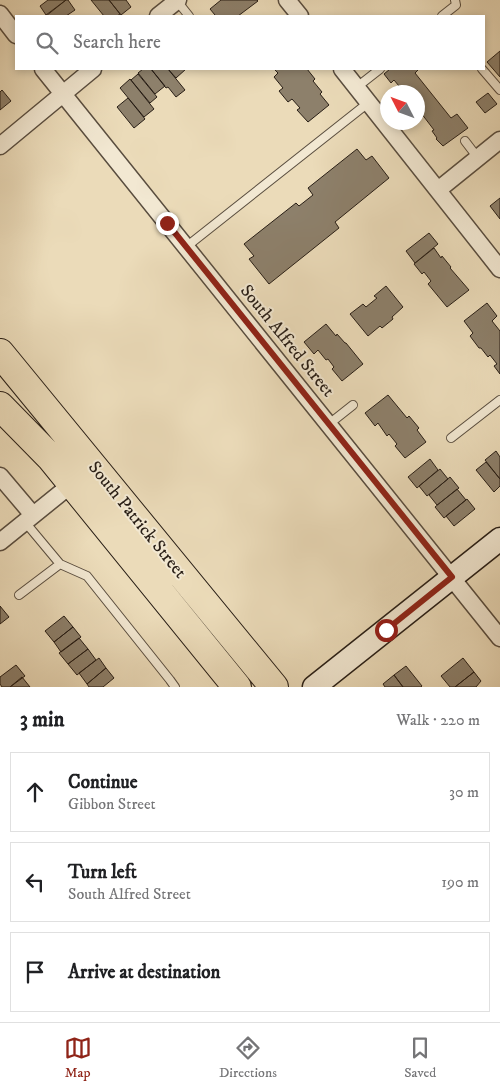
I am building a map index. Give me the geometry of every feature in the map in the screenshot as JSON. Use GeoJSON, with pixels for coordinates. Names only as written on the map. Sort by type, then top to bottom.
{"type":"FeatureCollection","features":[{"type":"Feature","properties":{"kind":"highway","name":"South Patrick Street"},"geometry":{"type":"LineString","coordinates":[[0,353],[274,687]]}},
{"type":"Feature","properties":{"kind":"highway","name":"South Patrick Street"},"geometry":{"type":"LineString","coordinates":[[0,406],[51,458],[237,687]]}},
{"type":"Feature","properties":{"kind":"main road"},"geometry":{"type":"LineString","coordinates":[[314,687],[500,539]]}},
{"type":"Feature","properties":{"kind":"street"},"geometry":{"type":"LineString","coordinates":[[287,0],[299,15]]}},
{"type":"Feature","properties":{"kind":"street"},"geometry":{"type":"LineString","coordinates":[[159,15],[178,1]]}},
{"type":"Feature","properties":{"kind":"street"},"geometry":{"type":"LineString","coordinates":[[0,14],[15,33]]}},
{"type":"Feature","properties":{"kind":"street","name":"South Alfred Street"},"geometry":{"type":"LineString","coordinates":[[44,70],[500,638]]}},
{"type":"Feature","properties":{"kind":"street"},"geometry":{"type":"LineString","coordinates":[[0,146],[92,70]]}},
{"type":"Feature","properties":{"kind":"street"},"geometry":{"type":"LineString","coordinates":[[343,70],[500,270]]}},
{"type":"Feature","properties":{"kind":"street"},"geometry":{"type":"LineString","coordinates":[[438,190],[500,140]]}},
{"type":"Feature","properties":{"kind":"street"},"geometry":{"type":"LineString","coordinates":[[0,542],[94,467]]}},
{"type":"Feature","properties":{"kind":"street"},"geometry":{"type":"LineString","coordinates":[[0,476],[29,518]]}},
{"type":"Feature","properties":{"kind":"lane"},"geometry":{"type":"LineString","coordinates":[[443,15],[456,5],[456,0]]}},
{"type":"Feature","properties":{"kind":"lane"},"geometry":{"type":"LineString","coordinates":[[178,1],[188,15]]}},
{"type":"Feature","properties":{"kind":"lane"},"geometry":{"type":"LineString","coordinates":[[357,88],[379,70]]}},
{"type":"Feature","properties":{"kind":"lane"},"geometry":{"type":"LineString","coordinates":[[483,70],[500,90]]}},
{"type":"Feature","properties":{"kind":"lane"},"geometry":{"type":"LineString","coordinates":[[186,247],[368,103]]}},
{"type":"Feature","properties":{"kind":"lane"},"geometry":{"type":"LineString","coordinates":[[465,141],[478,158]]}},
{"type":"Feature","properties":{"kind":"lane"},"geometry":{"type":"LineString","coordinates":[[451,438],[500,400]]}},
{"type":"Feature","properties":{"kind":"lane"},"geometry":{"type":"LineString","coordinates":[[329,424],[353,405]]}},
{"type":"Feature","properties":{"kind":"lane"},"geometry":{"type":"LineString","coordinates":[[29,518],[60,564],[87,576],[175,687]]}},
{"type":"Feature","properties":{"kind":"lane"},"geometry":{"type":"LineString","coordinates":[[19,595],[60,564]]}},
{"type":"Feature","properties":{"kind":"building"},"geometry":{"type":"Polygon","coordinates":[[[48,0],[66,0],[46,15],[40,6],[48,0]]]}},
{"type":"Feature","properties":{"kind":"building"},"geometry":{"type":"Polygon","coordinates":[[[66,0],[75,10],[68,15],[47,15],[66,0]]]}},
{"type":"Feature","properties":{"kind":"building"},"geometry":{"type":"Polygon","coordinates":[[[91,0],[109,0],[120,14],[103,15],[91,0]]]}},
{"type":"Feature","properties":{"kind":"building"},"geometry":{"type":"Polygon","coordinates":[[[109,0],[126,0],[131,7],[121,15],[109,0]]]}},
{"type":"Feature","properties":{"kind":"building"},"geometry":{"type":"Polygon","coordinates":[[[221,0],[258,1],[239,15],[215,15],[210,9],[221,0]]]}},
{"type":"Feature","properties":{"kind":"building"},"geometry":{"type":"Polygon","coordinates":[[[500,51],[500,77],[487,62],[500,51]]]}},
{"type":"Feature","properties":{"kind":"building"},"geometry":{"type":"Polygon","coordinates":[[[142,70],[152,70],[165,86],[155,94],[138,73],[142,70]]]}},
{"type":"Feature","properties":{"kind":"building"},"geometry":{"type":"Polygon","coordinates":[[[152,70],[169,70],[185,90],[176,97],[168,87],[166,88],[152,70]]]}},
{"type":"Feature","properties":{"kind":"building"},"geometry":{"type":"Polygon","coordinates":[[[169,70],[185,70],[176,78],[169,70]]]}},
{"type":"Feature","properties":{"kind":"building"},"geometry":{"type":"Polygon","coordinates":[[[275,70],[308,70],[315,79],[313,81],[322,92],[320,94],[329,105],[308,122],[297,110],[300,108],[292,99],[288,102],[279,91],[283,88],[274,77],[278,73],[275,70]]]}},
{"type":"Feature","properties":{"kind":"building"},"geometry":{"type":"Polygon","coordinates":[[[389,70],[418,70],[415,73],[425,85],[398,85],[394,80],[391,83],[384,74],[389,70]]]}},
{"type":"Feature","properties":{"kind":"building"},"geometry":{"type":"Polygon","coordinates":[[[138,74],[157,97],[150,103],[131,80],[138,74]]]}},
{"type":"Feature","properties":{"kind":"building"},"geometry":{"type":"Polygon","coordinates":[[[130,79],[154,109],[144,117],[120,88],[130,79]]]}},
{"type":"Feature","properties":{"kind":"building"},"geometry":{"type":"Polygon","coordinates":[[[425,86],[451,118],[457,114],[468,128],[443,146],[436,139],[432,131],[434,130],[425,118],[425,86]]]}},
{"type":"Feature","properties":{"kind":"building"},"geometry":{"type":"Polygon","coordinates":[[[2,90],[11,101],[0,110],[0,92],[2,90]]]}},
{"type":"Feature","properties":{"kind":"building"},"geometry":{"type":"Polygon","coordinates":[[[488,93],[497,104],[485,113],[476,102],[488,93]]]}},
{"type":"Feature","properties":{"kind":"building"},"geometry":{"type":"Polygon","coordinates":[[[128,98],[145,119],[134,128],[117,107],[128,98]]]}},
{"type":"Feature","properties":{"kind":"building"},"geometry":{"type":"Polygon","coordinates":[[[357,149],[366,160],[372,156],[389,178],[335,222],[339,228],[269,284],[249,259],[254,256],[244,244],[296,203],[299,206],[313,195],[308,188],[357,149]]]}},
{"type":"Feature","properties":{"kind":"building"},"geometry":{"type":"Polygon","coordinates":[[[500,198],[500,219],[490,206],[500,198]]]}},
{"type":"Feature","properties":{"kind":"building"},"geometry":{"type":"Polygon","coordinates":[[[429,233],[438,244],[415,263],[406,251],[429,233]]]}},
{"type":"Feature","properties":{"kind":"building"},"geometry":{"type":"Polygon","coordinates":[[[434,248],[469,290],[447,307],[428,284],[431,281],[414,264],[434,248]]]}},
{"type":"Feature","properties":{"kind":"building"},"geometry":{"type":"Polygon","coordinates":[[[386,286],[403,307],[392,317],[393,319],[382,328],[380,326],[368,336],[350,314],[363,304],[366,307],[377,298],[374,296],[386,286]]]}},
{"type":"Feature","properties":{"kind":"building"},"geometry":{"type":"Polygon","coordinates":[[[487,303],[497,316],[492,321],[500,331],[500,374],[494,366],[497,364],[490,355],[488,357],[470,336],[473,333],[464,321],[487,303]]]}},
{"type":"Feature","properties":{"kind":"building"},"geometry":{"type":"Polygon","coordinates":[[[326,324],[336,336],[337,334],[346,343],[363,364],[342,381],[332,369],[334,367],[328,359],[326,360],[318,350],[314,354],[304,342],[326,324]]]}},
{"type":"Feature","properties":{"kind":"building"},"geometry":{"type":"Polygon","coordinates":[[[388,395],[407,418],[409,416],[419,428],[417,430],[426,442],[405,458],[395,446],[397,444],[389,434],[387,436],[378,423],[375,426],[365,413],[388,395]]]}},
{"type":"Feature","properties":{"kind":"building"},"geometry":{"type":"Polygon","coordinates":[[[496,451],[500,457],[500,479],[485,460],[496,451]]]}},
{"type":"Feature","properties":{"kind":"building"},"geometry":{"type":"Polygon","coordinates":[[[430,459],[438,470],[417,488],[408,477],[430,459]]]}},
{"type":"Feature","properties":{"kind":"building"},"geometry":{"type":"Polygon","coordinates":[[[486,462],[500,479],[500,486],[494,492],[476,470],[486,462]]]}},
{"type":"Feature","properties":{"kind":"building"},"geometry":{"type":"Polygon","coordinates":[[[440,469],[448,479],[427,496],[419,486],[440,469]]]}},
{"type":"Feature","properties":{"kind":"building"},"geometry":{"type":"Polygon","coordinates":[[[450,477],[459,488],[437,505],[429,495],[450,477]]]}},
{"type":"Feature","properties":{"kind":"building"},"geometry":{"type":"Polygon","coordinates":[[[457,489],[466,500],[444,518],[435,507],[457,489]]]}},
{"type":"Feature","properties":{"kind":"building"},"geometry":{"type":"Polygon","coordinates":[[[467,499],[475,509],[454,526],[446,516],[467,499]]]}},
{"type":"Feature","properties":{"kind":"building"},"geometry":{"type":"Polygon","coordinates":[[[0,606],[9,617],[0,624],[0,606]]]}},
{"type":"Feature","properties":{"kind":"building"},"geometry":{"type":"Polygon","coordinates":[[[64,616],[73,627],[54,642],[45,631],[64,616]]]}},
{"type":"Feature","properties":{"kind":"building"},"geometry":{"type":"Polygon","coordinates":[[[73,627],[81,637],[61,652],[54,642],[73,627]]]}},
{"type":"Feature","properties":{"kind":"building"},"geometry":{"type":"Polygon","coordinates":[[[79,638],[88,649],[68,664],[59,653],[79,638]]]}},
{"type":"Feature","properties":{"kind":"building"},"geometry":{"type":"Polygon","coordinates":[[[88,649],[96,660],[77,675],[68,664],[88,649]]]}},
{"type":"Feature","properties":{"kind":"building"},"geometry":{"type":"Polygon","coordinates":[[[99,658],[106,668],[87,684],[79,673],[99,658]]]}},
{"type":"Feature","properties":{"kind":"building"},"geometry":{"type":"Polygon","coordinates":[[[463,658],[474,672],[455,687],[450,687],[441,676],[463,658]]]}},
{"type":"Feature","properties":{"kind":"building"},"geometry":{"type":"Polygon","coordinates":[[[16,665],[25,676],[10,687],[2,687],[0,677],[16,665]]]}},
{"type":"Feature","properties":{"kind":"building"},"geometry":{"type":"Polygon","coordinates":[[[406,666],[421,687],[403,687],[394,675],[406,666]]]}},
{"type":"Feature","properties":{"kind":"building"},"geometry":{"type":"Polygon","coordinates":[[[106,668],[114,678],[103,687],[89,687],[87,684],[106,668]]]}},
{"type":"Feature","properties":{"kind":"building"},"geometry":{"type":"Polygon","coordinates":[[[474,672],[481,681],[476,687],[455,687],[474,672]]]}},
{"type":"Feature","properties":{"kind":"building"},"geometry":{"type":"Polygon","coordinates":[[[394,675],[403,687],[385,687],[383,684],[394,675]]]}},
{"type":"Feature","properties":{"kind":"building"},"geometry":{"type":"Polygon","coordinates":[[[22,677],[30,687],[10,687],[22,677]]]}},
{"type":"Feature","properties":{"kind":"route"},"geometry":{"type":"LineString","coordinates":[[167,223],[452,577],[386,630]]}}]}
